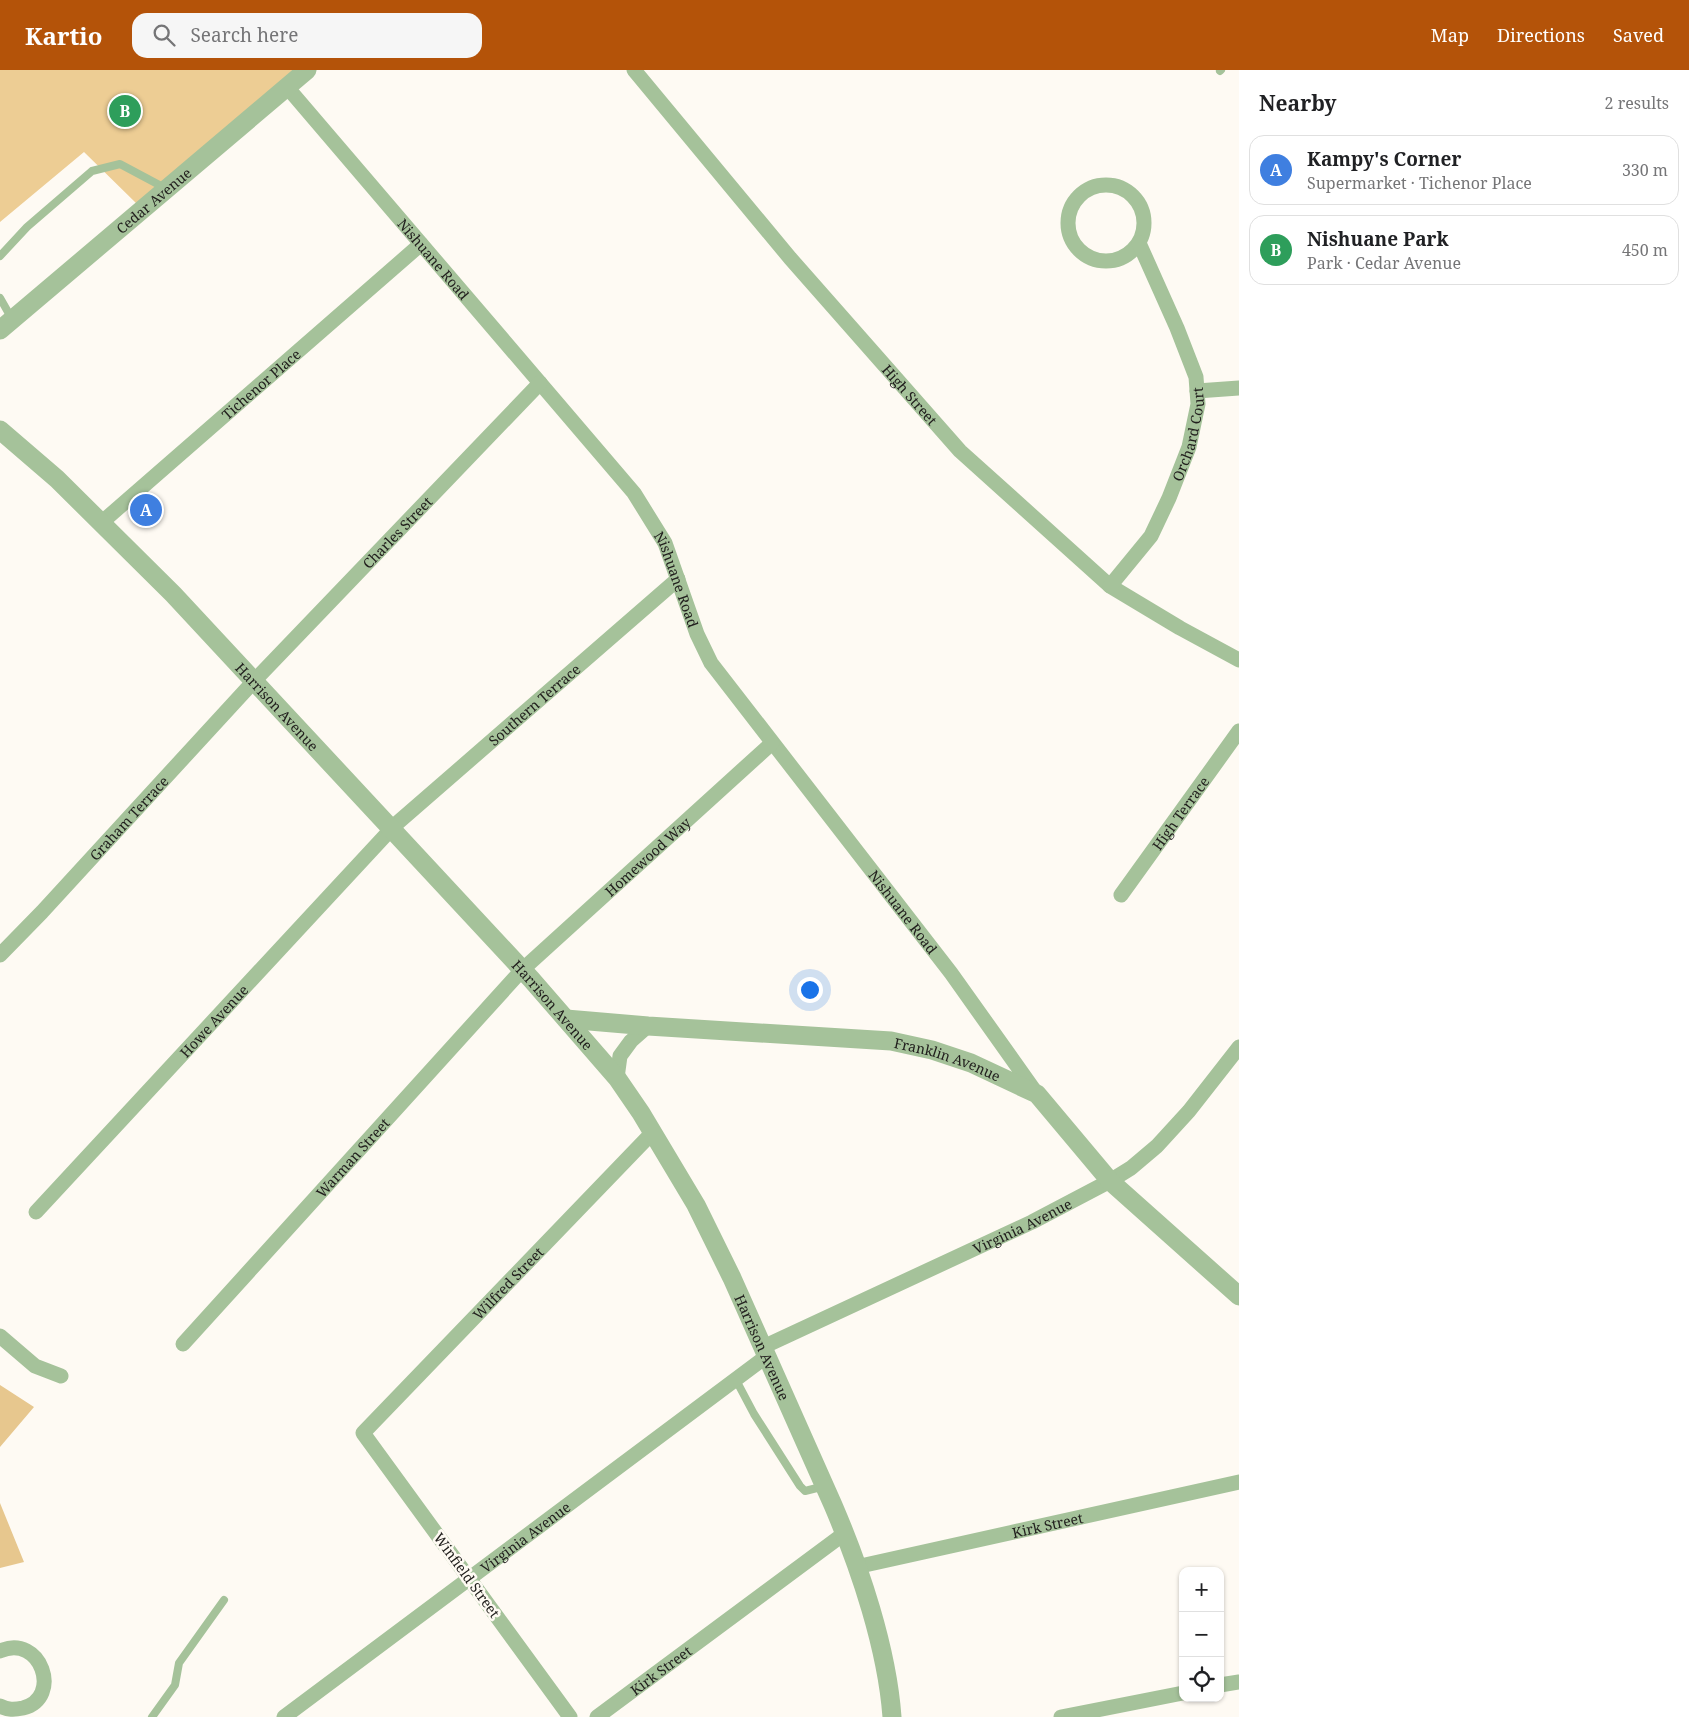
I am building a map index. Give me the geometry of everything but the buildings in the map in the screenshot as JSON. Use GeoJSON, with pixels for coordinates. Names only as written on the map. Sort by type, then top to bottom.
{"type":"FeatureCollection","features":[{"type":"Feature","properties":{"kind":"street","name":"Cedar Avenue"},"geometry":{"type":"LineString","coordinates":[[6,325],[307,70]]}},
{"type":"Feature","properties":{"kind":"street","name":"High Street"},"geometry":{"type":"LineString","coordinates":[[634,70],[790,258],[960,451],[1110,586],[1180,628],[1239,660]]}},
{"type":"Feature","properties":{"kind":"street","name":"Nishuane Road"},"geometry":{"type":"LineString","coordinates":[[287,87],[634,493],[665,543],[697,634],[710,663],[951,973],[1037,1094]]}},
{"type":"Feature","properties":{"kind":"street"},"geometry":{"type":"LineString","coordinates":[[1101,185],[1113,186],[1124,190],[1139,203],[1143,214],[1144,226],[1139,243],[1126,256],[1115,261],[1103,262],[1081,253],[1069,233],[1069,213],[1074,202],[1090,189],[1101,185]]}},
{"type":"Feature","properties":{"kind":"street","name":"Orchard Court"},"geometry":{"type":"LineString","coordinates":[[1110,586],[1151,536],[1169,498],[1189,447],[1198,404],[1196,377],[1139,243]]}},
{"type":"Feature","properties":{"kind":"street","name":"Tichenor Place"},"geometry":{"type":"LineString","coordinates":[[101,523],[421,244]]}},
{"type":"Feature","properties":{"kind":"street","name":"Charles Street"},"geometry":{"type":"LineString","coordinates":[[254,681],[540,383]]}},
{"type":"Feature","properties":{"kind":"street"},"geometry":{"type":"LineString","coordinates":[[1197,392],[1239,388]]}},
{"type":"Feature","properties":{"kind":"street","name":"Harrison Avenue"},"geometry":{"type":"LineString","coordinates":[[0,430],[57,479],[173,594],[522,970],[617,1078],[696,1205],[732,1278],[825,1486],[845,1533],[882,1651],[892,1717]]}},
{"type":"Feature","properties":{"kind":"street","name":"Southern Terrace"},"geometry":{"type":"LineString","coordinates":[[391,829],[678,579]]}},
{"type":"Feature","properties":{"kind":"street","name":"Graham Terrace"},"geometry":{"type":"LineString","coordinates":[[0,955],[42,912],[254,681]]}},
{"type":"Feature","properties":{"kind":"street","name":"High Terrace"},"geometry":{"type":"LineString","coordinates":[[1121,895],[1239,731]]}},
{"type":"Feature","properties":{"kind":"street","name":"Homewood Way"},"geometry":{"type":"LineString","coordinates":[[522,970],[772,743]]}},
{"type":"Feature","properties":{"kind":"street","name":"Howe Avenue"},"geometry":{"type":"LineString","coordinates":[[36,1212],[391,829]]}},
{"type":"Feature","properties":{"kind":"street","name":"Warman Street"},"geometry":{"type":"LineString","coordinates":[[183,1344],[522,970]]}},
{"type":"Feature","properties":{"kind":"street","name":"Franklin Avenue"},"geometry":{"type":"LineString","coordinates":[[566,1018],[648,1026],[891,1042],[932,1050],[971,1063],[1037,1094],[1110,1181],[1239,1296]]}},
{"type":"Feature","properties":{"kind":"street"},"geometry":{"type":"LineString","coordinates":[[617,1078],[620,1056],[631,1041],[648,1026]]}},
{"type":"Feature","properties":{"kind":"street","name":"Virginia Avenue"},"geometry":{"type":"LineString","coordinates":[[284,1717],[736,1380],[765,1352],[1032,1222],[1131,1168],[1157,1146],[1189,1112],[1239,1047]]}},
{"type":"Feature","properties":{"kind":"street","name":"Wilfred Street"},"geometry":{"type":"LineString","coordinates":[[363,1433],[652,1132]]}},
{"type":"Feature","properties":{"kind":"street"},"geometry":{"type":"LineString","coordinates":[[0,1336],[35,1366],[61,1376]]}},
{"type":"Feature","properties":{"kind":"street","name":"Winfield Street"},"geometry":{"type":"LineString","coordinates":[[363,1433],[570,1717]]}},
{"type":"Feature","properties":{"kind":"street","name":"Kirk Street"},"geometry":{"type":"LineString","coordinates":[[856,1567],[1239,1482]]}},
{"type":"Feature","properties":{"kind":"street","name":"Kirk Street"},"geometry":{"type":"LineString","coordinates":[[597,1717],[845,1533]]}},
{"type":"Feature","properties":{"kind":"street"},"geometry":{"type":"LineString","coordinates":[[0,1651],[6,1648],[19,1648],[28,1651],[36,1657],[42,1665],[44,1684],[41,1693],[27,1707],[14,1710],[0,1706]]}},
{"type":"Feature","properties":{"kind":"street"},"geometry":{"type":"LineString","coordinates":[[1224,1684],[1239,1682]]}},
{"type":"Feature","properties":{"kind":"street"},"geometry":{"type":"LineString","coordinates":[[1061,1717],[1179,1694]]}},
{"type":"Feature","properties":{"kind":"lane"},"geometry":{"type":"LineString","coordinates":[[0,256],[27,227],[92,171],[120,164],[167,188]]}},
{"type":"Feature","properties":{"kind":"lane"},"geometry":{"type":"LineString","coordinates":[[0,298],[6,325]]}},
{"type":"Feature","properties":{"kind":"lane"},"geometry":{"type":"LineString","coordinates":[[736,1380],[754,1414],[800,1486],[805,1491],[825,1486]]}},
{"type":"Feature","properties":{"kind":"lane"},"geometry":{"type":"LineString","coordinates":[[152,1717],[175,1685],[179,1663],[224,1600]]}},
{"type":"Feature","properties":{"kind":"shaded area"},"geometry":{"type":"Polygon","coordinates":[[[0,70],[301,70],[137,204],[84,152],[0,222],[0,70]]]}},
{"type":"Feature","properties":{"kind":"shaded area"},"geometry":{"type":"Polygon","coordinates":[[[0,1385],[34,1407],[0,1447],[0,1385]]]}},
{"type":"Feature","properties":{"kind":"shaded area"},"geometry":{"type":"Polygon","coordinates":[[[0,1503],[24,1562],[0,1568],[0,1503]]]}},
{"type":"Feature","properties":{"kind":"place","name":"Nishuane Park"},"geometry":{"type":"Point","coordinates":[125,111]}},
{"type":"Feature","properties":{"kind":"place","name":"Kampy's Corner"},"geometry":{"type":"Point","coordinates":[146,510]}}]}
